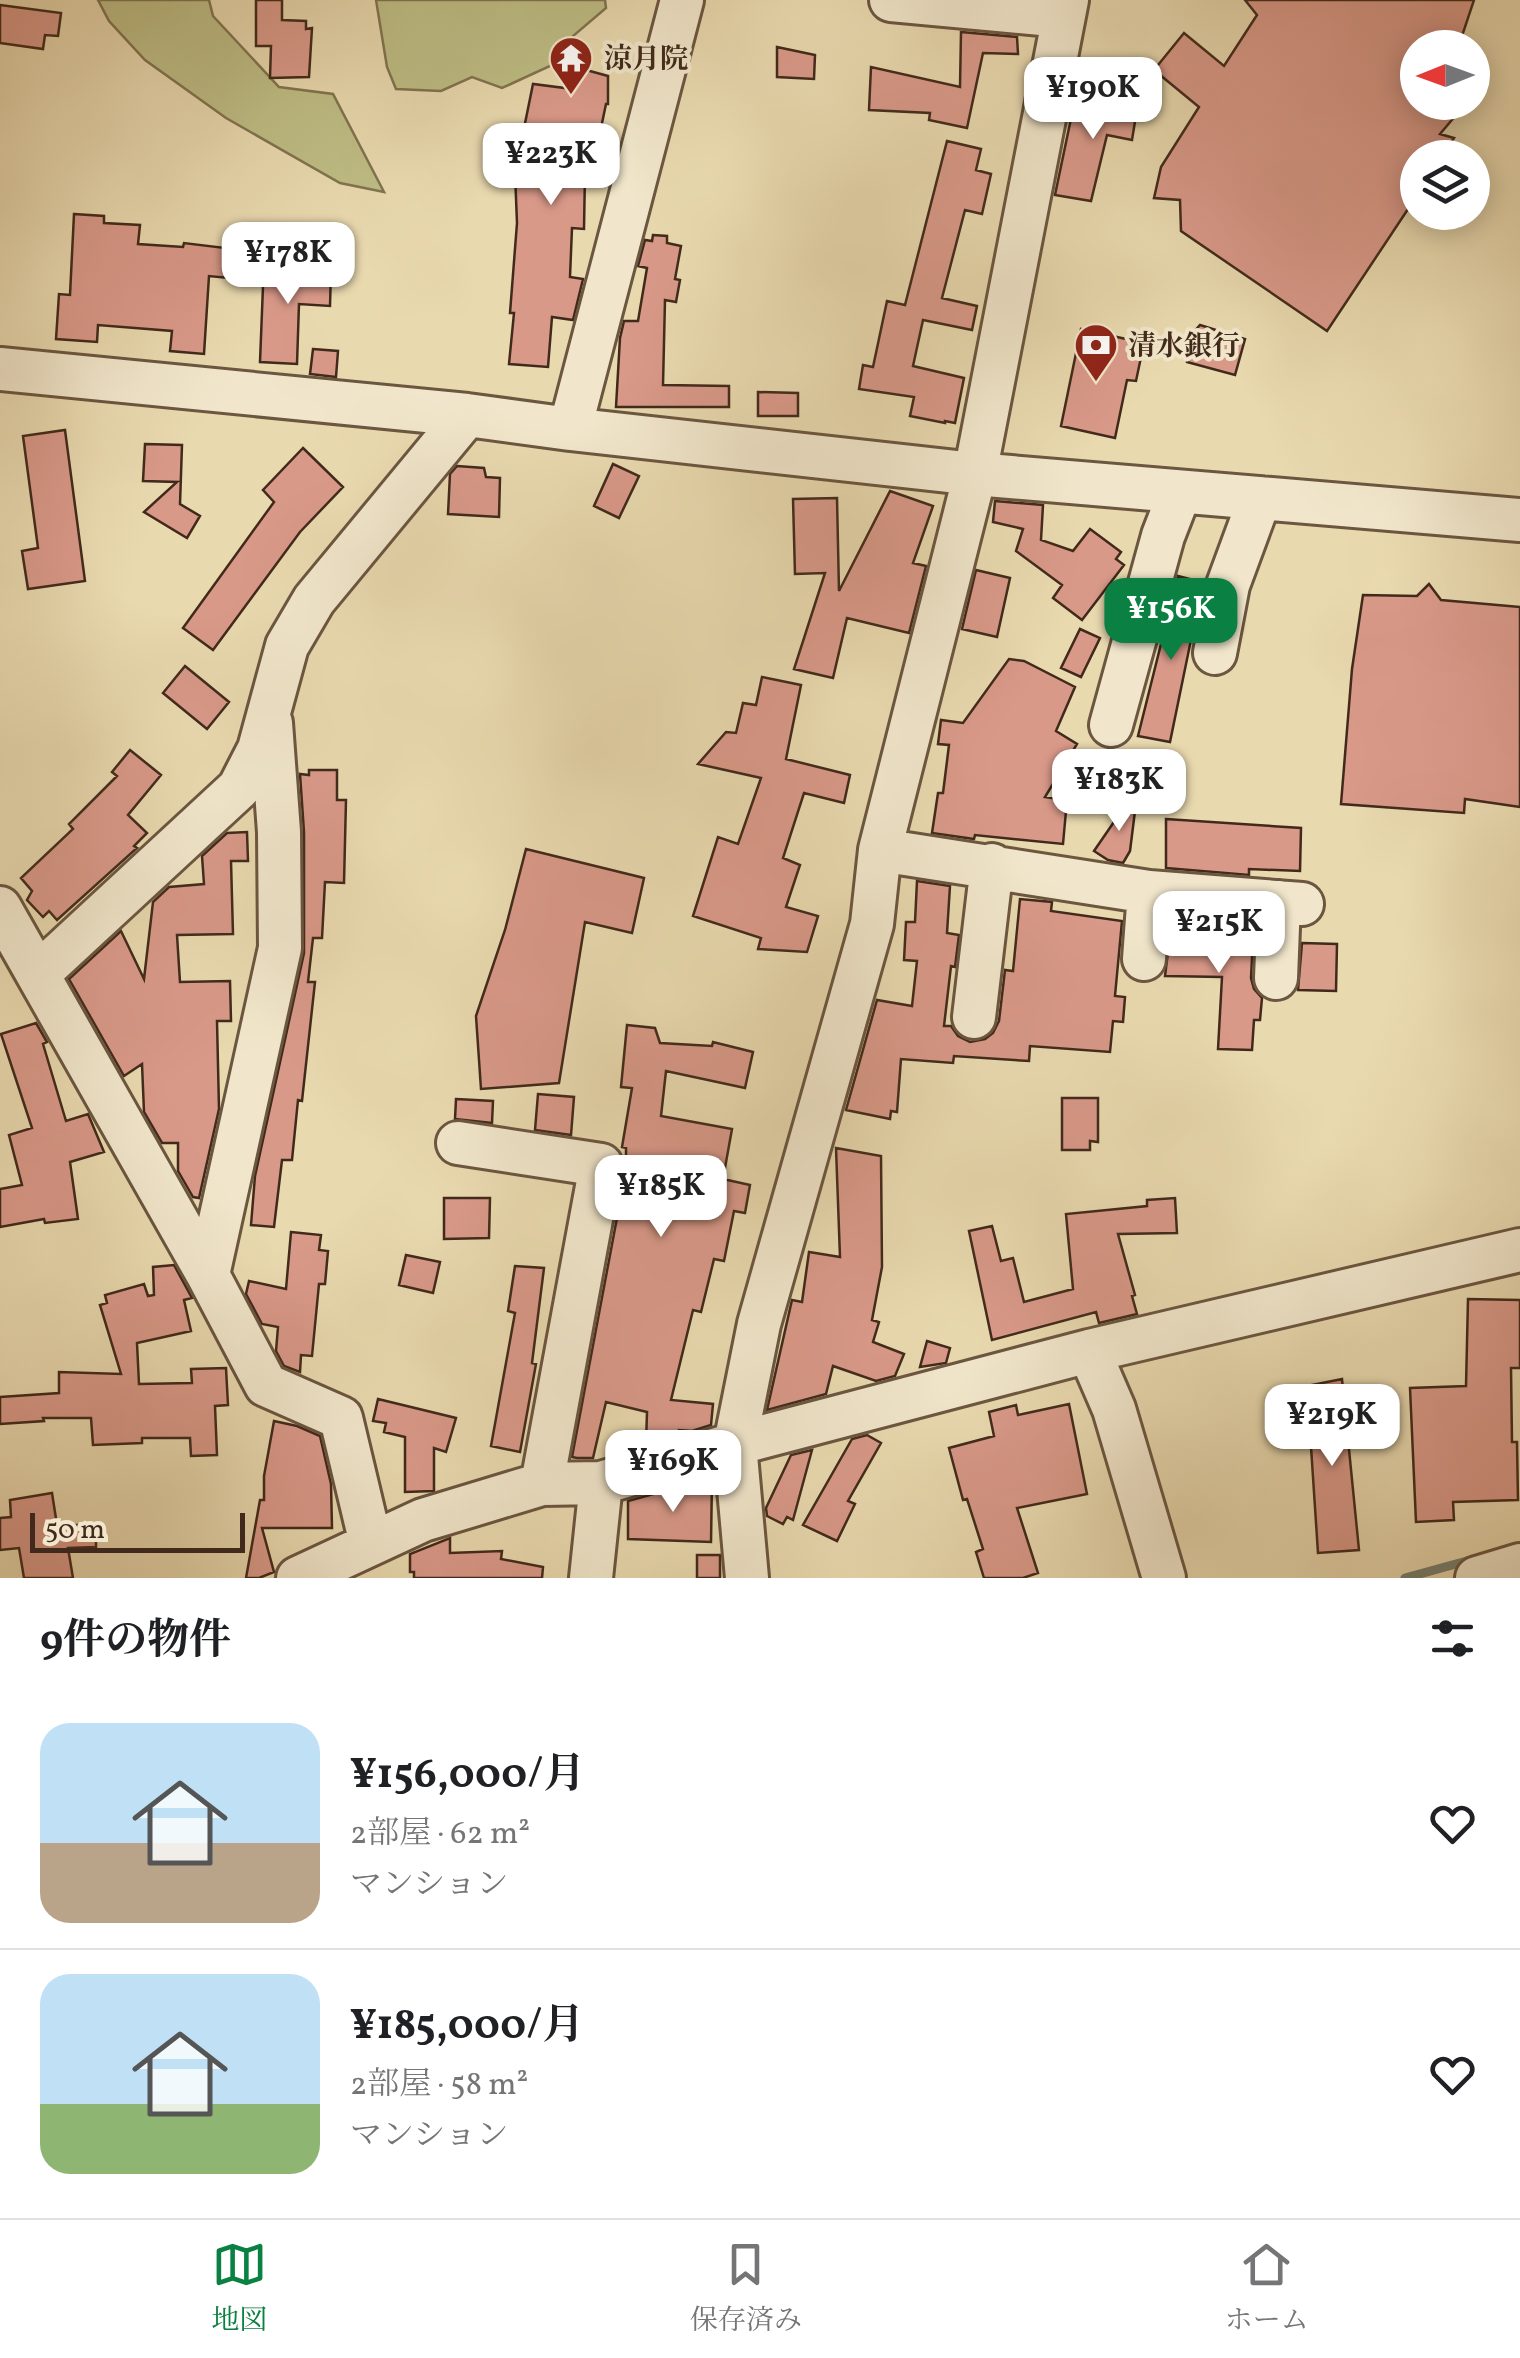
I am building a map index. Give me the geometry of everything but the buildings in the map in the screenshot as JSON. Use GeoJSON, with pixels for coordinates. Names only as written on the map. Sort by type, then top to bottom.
{"type":"FeatureCollection","features":[{"type":"Feature","properties":{"kind":"street"},"geometry":{"type":"LineString","coordinates":[[570,430],[682,0]]}},
{"type":"Feature","properties":{"kind":"street"},"geometry":{"type":"LineString","coordinates":[[747,1578],[735,1444],[759,1324],[872,924],[880,850],[974,474],[1065,8],[891,0]]}},
{"type":"Feature","properties":{"kind":"street"},"geometry":{"type":"LineString","coordinates":[[0,369],[467,415],[974,474],[1520,520]]}},
{"type":"Feature","properties":{"kind":"street"},"geometry":{"type":"LineString","coordinates":[[38,974],[239,788],[258,749],[287,646],[314,600],[467,415]]}},
{"type":"Feature","properties":{"kind":"street"},"geometry":{"type":"LineString","coordinates":[[1111,725],[1180,492]]}},
{"type":"Feature","properties":{"kind":"street"},"geometry":{"type":"LineString","coordinates":[[1215,654],[1228,585],[1260,498]]}},
{"type":"Feature","properties":{"kind":"street"},"geometry":{"type":"LineString","coordinates":[[208,1275],[280,948],[279,832],[270,707]]}},
{"type":"Feature","properties":{"kind":"street"},"geometry":{"type":"LineString","coordinates":[[880,850],[1150,892],[1290,903],[1276,978]]}},
{"type":"Feature","properties":{"kind":"street"},"geometry":{"type":"LineString","coordinates":[[974,1017],[992,865]]}},
{"type":"Feature","properties":{"kind":"street"},"geometry":{"type":"LineString","coordinates":[[1144,959],[1150,892]]}},
{"type":"Feature","properties":{"kind":"street"},"geometry":{"type":"LineString","coordinates":[[0,908],[266,1385],[340,1418],[371,1544]]}},
{"type":"Feature","properties":{"kind":"street"},"geometry":{"type":"LineString","coordinates":[[458,1143],[600,1165],[542,1484]]}},
{"type":"Feature","properties":{"kind":"street"},"geometry":{"type":"LineString","coordinates":[[298,1578],[423,1520],[542,1484],[601,1483],[1088,1352],[1520,1250]]}},
{"type":"Feature","properties":{"kind":"street"},"geometry":{"type":"LineString","coordinates":[[1088,1352],[1114,1409],[1164,1578]]}},
{"type":"Feature","properties":{"kind":"street"},"geometry":{"type":"LineString","coordinates":[[590,1578],[601,1483]]}},
{"type":"Feature","properties":{"kind":"street"},"geometry":{"type":"LineString","coordinates":[[1477,1578],[1520,1565]]}},
{"type":"Feature","properties":{"kind":"shaded area"},"geometry":{"type":"Polygon","coordinates":[[[98,0],[209,0],[213,16],[279,87],[333,94],[384,192],[340,183],[226,118],[145,60],[109,21],[98,0]]]}},
{"type":"Feature","properties":{"kind":"shaded area"},"geometry":{"type":"Polygon","coordinates":[[[376,0],[605,0],[606,8],[573,36],[550,66],[502,88],[472,77],[441,91],[396,89],[387,67],[376,0]]]}},
{"type":"Feature","properties":{"kind":"waterway"},"geometry":{"type":"LineString","coordinates":[[1405,1578],[1474,1559]]}},
{"type":"Feature","properties":{"kind":"place","name":"涼月院"},"geometry":{"type":"Point","coordinates":[571,96]}},
{"type":"Feature","properties":{"kind":"place","name":"清水銀行"},"geometry":{"type":"Point","coordinates":[1096,383]}}]}
